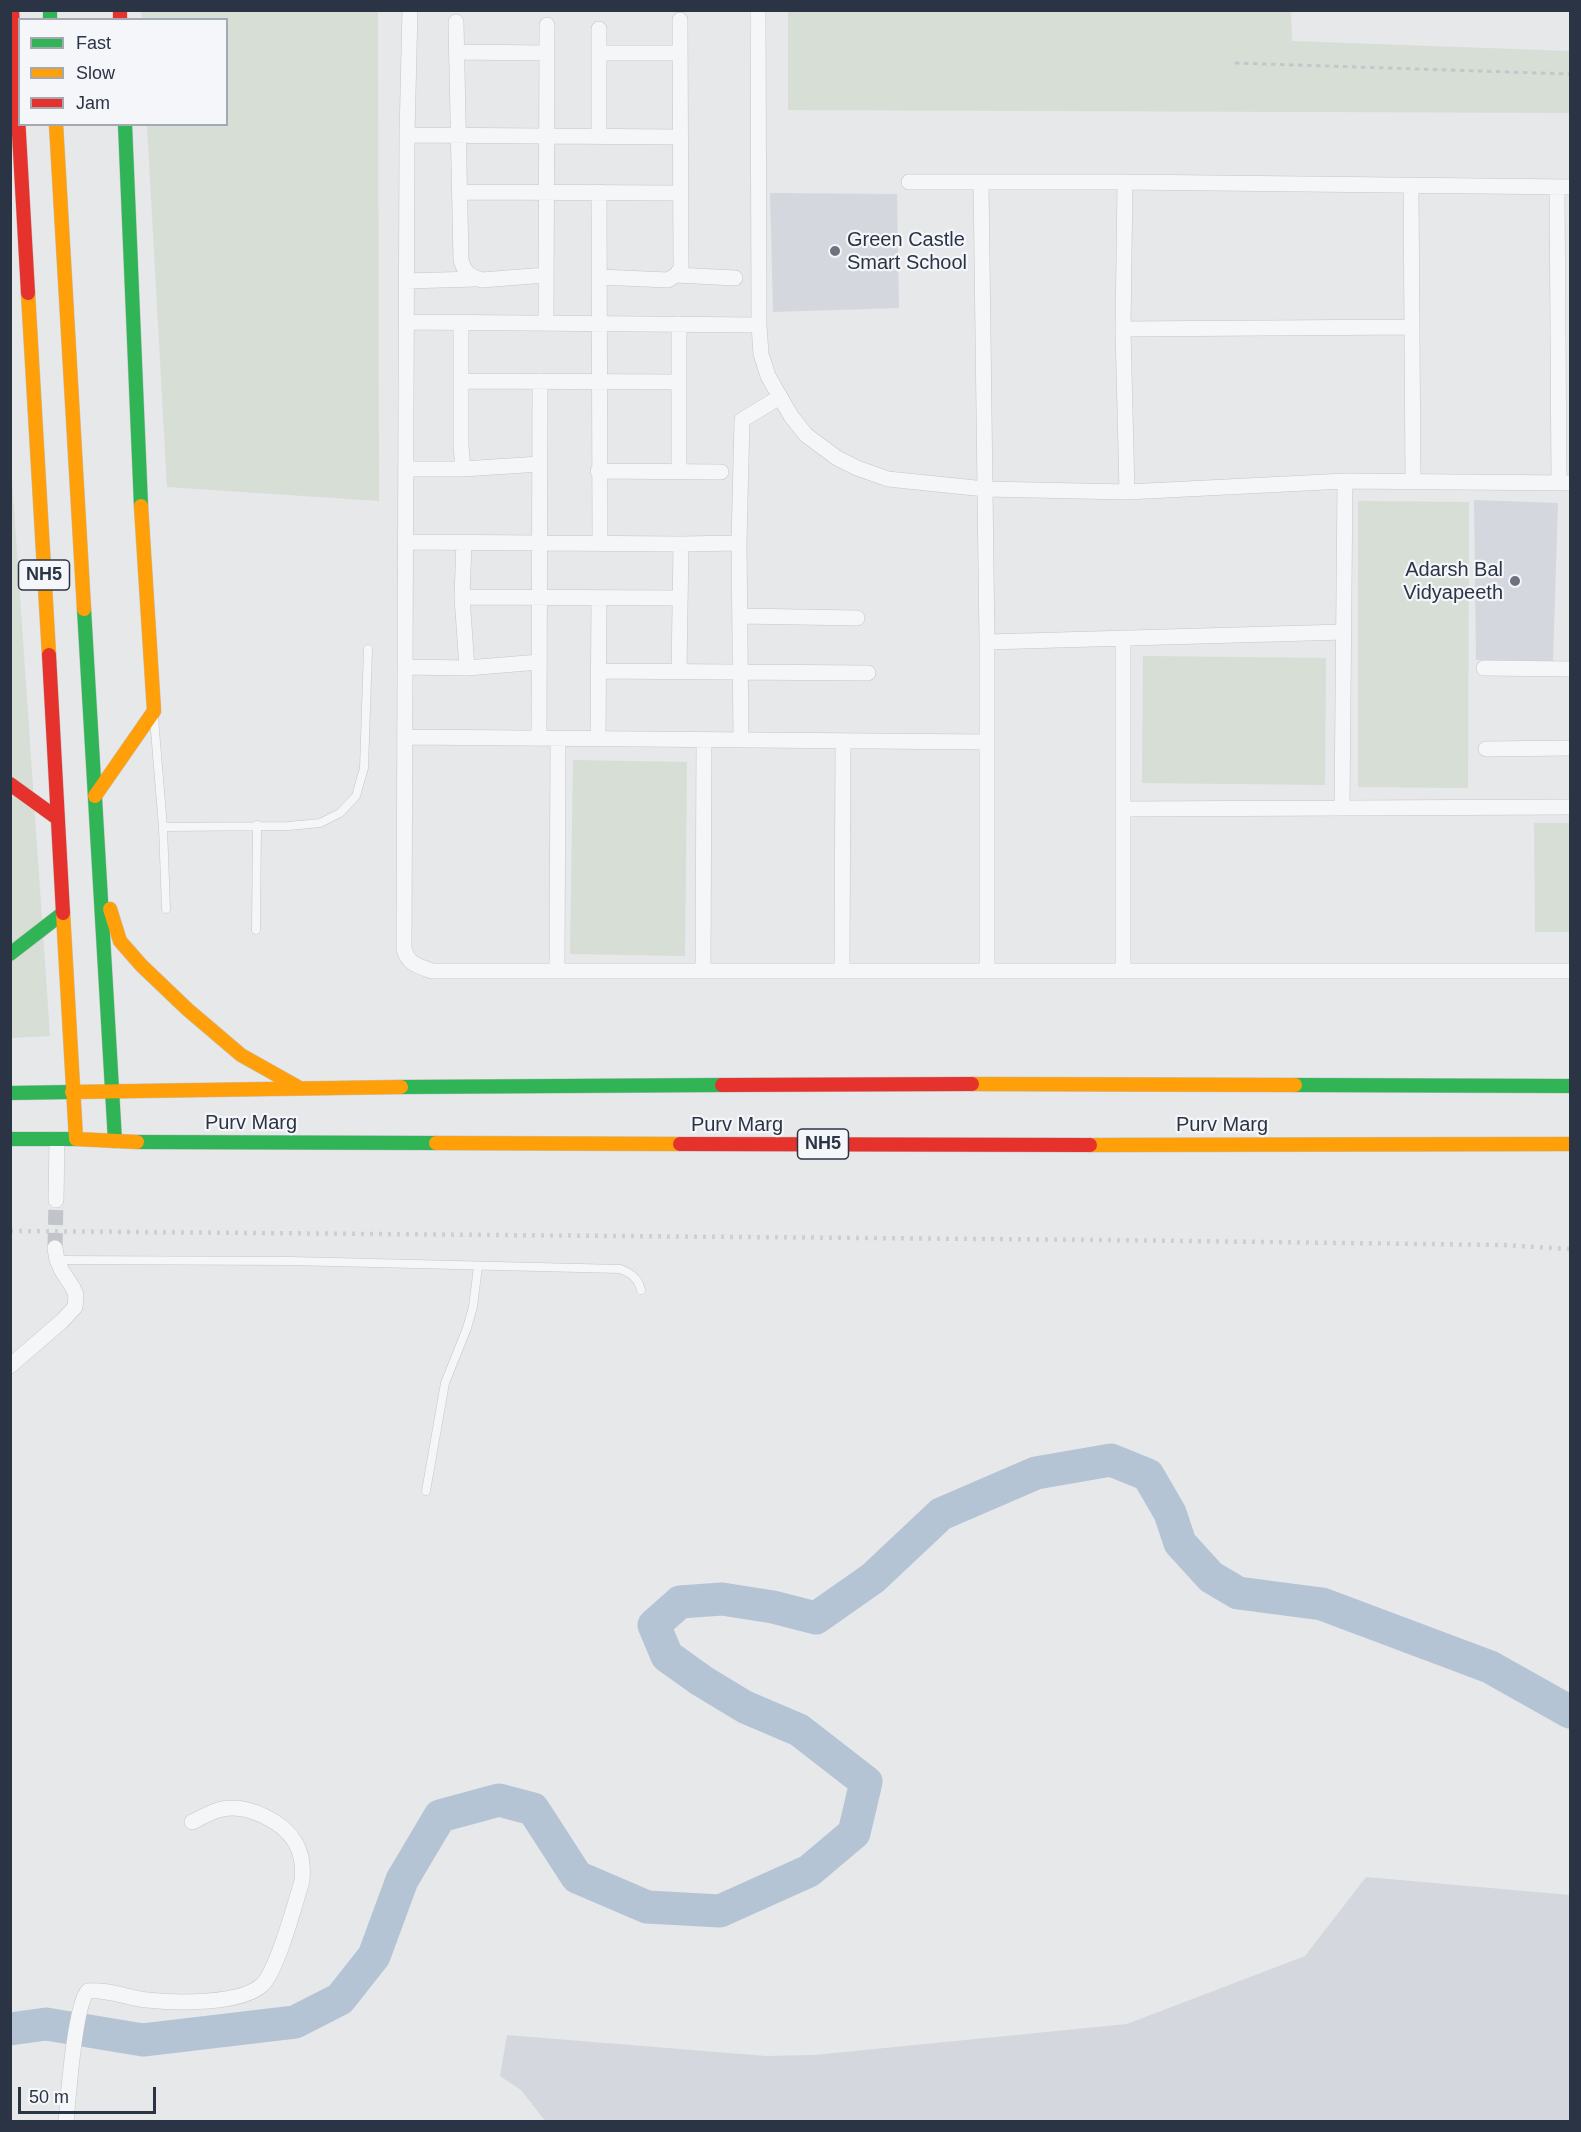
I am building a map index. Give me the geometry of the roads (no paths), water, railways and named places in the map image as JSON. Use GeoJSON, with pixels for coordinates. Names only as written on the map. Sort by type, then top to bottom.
{"type":"FeatureCollection","features":[{"type":"Feature","properties":{"kind":"main road","name":"NH5"},"geometry":{"type":"LineString","coordinates":[[12,10],[18,118]]}},
{"type":"Feature","properties":{"kind":"main road","name":"NH5"},"geometry":{"type":"LineString","coordinates":[[18,126],[76,1139]]}},
{"type":"Feature","properties":{"kind":"main road","name":"NH5"},"geometry":{"type":"LineString","coordinates":[[56,126],[115,1141]]}},
{"type":"Feature","properties":{"kind":"main road"},"geometry":{"type":"LineString","coordinates":[[95,796],[154,711],[137,441],[124,126]]}},
{"type":"Feature","properties":{"kind":"main road"},"geometry":{"type":"LineString","coordinates":[[10,784],[57,818]]}},
{"type":"Feature","properties":{"kind":"main road"},"geometry":{"type":"LineString","coordinates":[[100,874],[120,941],[141,965],[187,1009],[241,1055],[298,1088]]}},
{"type":"Feature","properties":{"kind":"main road"},"geometry":{"type":"LineString","coordinates":[[10,954],[63,913]]}},
{"type":"Feature","properties":{"kind":"main road","name":"Purv Marg"},"geometry":{"type":"LineString","coordinates":[[72,1092],[298,1088],[990,1084],[1570,1086]]}},
{"type":"Feature","properties":{"kind":"main road"},"geometry":{"type":"LineString","coordinates":[[10,1093],[72,1092]]}},
{"type":"Feature","properties":{"kind":"main road","name":"Purv Marg"},"geometry":{"type":"LineString","coordinates":[[10,1139],[1067,1145],[1570,1144]]}},
{"type":"Feature","properties":{"kind":"street"},"geometry":{"type":"LineString","coordinates":[[410,10],[406,281],[404,949],[411,963],[432,971],[1570,971]]}},
{"type":"Feature","properties":{"kind":"street"},"geometry":{"type":"LineString","coordinates":[[758,10],[761,354],[768,376],[790,416],[806,435],[837,458],[888,479],[985,489],[1127,492],[1345,481],[1564,483],[1564,187],[909,182]]}},
{"type":"Feature","properties":{"kind":"street"},"geometry":{"type":"LineString","coordinates":[[599,277],[668,280],[681,268],[680,20]]}},
{"type":"Feature","properties":{"kind":"street"},"geometry":{"type":"LineString","coordinates":[[456,22],[461,260],[463,268],[475,279]]}},
{"type":"Feature","properties":{"kind":"street"},"geometry":{"type":"LineString","coordinates":[[546,323],[547,25]]}},
{"type":"Feature","properties":{"kind":"street"},"geometry":{"type":"LineString","coordinates":[[599,29],[599,136]]}},
{"type":"Feature","properties":{"kind":"street"},"geometry":{"type":"LineString","coordinates":[[456,52],[547,53]]}},
{"type":"Feature","properties":{"kind":"street"},"geometry":{"type":"LineString","coordinates":[[599,53],[680,53]]}},
{"type":"Feature","properties":{"kind":"street"},"geometry":{"type":"LineString","coordinates":[[407,135],[680,137]]}},
{"type":"Feature","properties":{"kind":"street"},"geometry":{"type":"LineString","coordinates":[[981,182],[987,642],[987,970]]}},
{"type":"Feature","properties":{"kind":"street"},"geometry":{"type":"LineString","coordinates":[[1125,182],[1123,329],[1127,492]]}},
{"type":"Feature","properties":{"kind":"street"},"geometry":{"type":"LineString","coordinates":[[1411,186],[1413,481]]}},
{"type":"Feature","properties":{"kind":"street"},"geometry":{"type":"LineString","coordinates":[[460,192],[679,193]]}},
{"type":"Feature","properties":{"kind":"street"},"geometry":{"type":"LineString","coordinates":[[599,192],[600,543]]}},
{"type":"Feature","properties":{"kind":"street"},"geometry":{"type":"LineString","coordinates":[[406,281],[482,280],[546,275]]}},
{"type":"Feature","properties":{"kind":"street"},"geometry":{"type":"LineString","coordinates":[[676,275],[735,278]]}},
{"type":"Feature","properties":{"kind":"street"},"geometry":{"type":"LineString","coordinates":[[406,322],[759,325]]}},
{"type":"Feature","properties":{"kind":"street"},"geometry":{"type":"LineString","coordinates":[[461,322],[463,469]]}},
{"type":"Feature","properties":{"kind":"street"},"geometry":{"type":"LineString","coordinates":[[679,324],[679,471]]}},
{"type":"Feature","properties":{"kind":"street"},"geometry":{"type":"LineString","coordinates":[[1123,329],[1412,327]]}},
{"type":"Feature","properties":{"kind":"street"},"geometry":{"type":"LineString","coordinates":[[461,381],[679,382]]}},
{"type":"Feature","properties":{"kind":"street"},"geometry":{"type":"LineString","coordinates":[[539,738],[540,381]]}},
{"type":"Feature","properties":{"kind":"street"},"geometry":{"type":"LineString","coordinates":[[741,740],[739,543],[742,420],[780,397]]}},
{"type":"Feature","properties":{"kind":"street"},"geometry":{"type":"LineString","coordinates":[[406,469],[463,469],[540,464]]}},
{"type":"Feature","properties":{"kind":"street"},"geometry":{"type":"LineString","coordinates":[[598,471],[721,472]]}},
{"type":"Feature","properties":{"kind":"street"},"geometry":{"type":"LineString","coordinates":[[1342,808],[1345,481]]}},
{"type":"Feature","properties":{"kind":"street"},"geometry":{"type":"LineString","coordinates":[[406,542],[739,543]]}},
{"type":"Feature","properties":{"kind":"street"},"geometry":{"type":"LineString","coordinates":[[464,542],[462,597],[466,668]]}},
{"type":"Feature","properties":{"kind":"street"},"geometry":{"type":"LineString","coordinates":[[679,672],[681,544]]}},
{"type":"Feature","properties":{"kind":"street"},"geometry":{"type":"LineString","coordinates":[[462,597],[680,598]]}},
{"type":"Feature","properties":{"kind":"street"},"geometry":{"type":"LineString","coordinates":[[598,739],[599,597]]}},
{"type":"Feature","properties":{"kind":"street"},"geometry":{"type":"LineString","coordinates":[[741,616],[857,618]]}},
{"type":"Feature","properties":{"kind":"street"},"geometry":{"type":"LineString","coordinates":[[987,642],[1344,632]]}},
{"type":"Feature","properties":{"kind":"street"},"geometry":{"type":"LineString","coordinates":[[1123,638],[1123,970]]}},
{"type":"Feature","properties":{"kind":"street"},"geometry":{"type":"LineString","coordinates":[[405,667],[466,668],[539,662]]}},
{"type":"Feature","properties":{"kind":"street"},"geometry":{"type":"LineString","coordinates":[[1484,668],[1570,669]]}},
{"type":"Feature","properties":{"kind":"street"},"geometry":{"type":"LineString","coordinates":[[598,671],[868,673]]}},
{"type":"Feature","properties":{"kind":"street"},"geometry":{"type":"LineString","coordinates":[[405,737],[986,742]]}},
{"type":"Feature","properties":{"kind":"street"},"geometry":{"type":"LineString","coordinates":[[557,970],[558,739]]}},
{"type":"Feature","properties":{"kind":"street"},"geometry":{"type":"LineString","coordinates":[[703,970],[704,740]]}},
{"type":"Feature","properties":{"kind":"street"},"geometry":{"type":"LineString","coordinates":[[842,970],[843,741]]}},
{"type":"Feature","properties":{"kind":"street"},"geometry":{"type":"LineString","coordinates":[[1486,749],[1570,748]]}},
{"type":"Feature","properties":{"kind":"street"},"geometry":{"type":"LineString","coordinates":[[1124,809],[1570,807]]}},
{"type":"Feature","properties":{"kind":"street"},"geometry":{"type":"LineString","coordinates":[[56,1200],[57,1139]]}},
{"type":"Feature","properties":{"kind":"street"},"geometry":{"type":"LineString","coordinates":[[10,1366],[62,1322],[75,1307],[76,1295],[56,1254]]}},
{"type":"Feature","properties":{"kind":"street"},"geometry":{"type":"LineString","coordinates":[[66,2121],[74,2048],[86,1993],[92,1991],[146,2000],[202,2002],[221,2000],[258,1988],[268,1977],[302,1881],[303,1870],[298,1848],[282,1828],[255,1813],[242,1810],[219,1810],[192,1822]]}},
{"type":"Feature","properties":{"kind":"lane"},"geometry":{"type":"LineString","coordinates":[[164,827],[289,826],[320,823],[340,813],[356,796],[364,768],[368,649]]}},
{"type":"Feature","properties":{"kind":"lane"},"geometry":{"type":"LineString","coordinates":[[154,711],[164,827],[166,909]]}},
{"type":"Feature","properties":{"kind":"lane"},"geometry":{"type":"LineString","coordinates":[[256,930],[257,825]]}},
{"type":"Feature","properties":{"kind":"lane"},"geometry":{"type":"LineString","coordinates":[[56,1254],[620,1269],[634,1277],[639,1282],[641,1290]]}},
{"type":"Feature","properties":{"kind":"lane"},"geometry":{"type":"LineString","coordinates":[[426,1491],[445,1383],[467,1328],[473,1306],[477,1266]]}},
{"type":"Feature","properties":{"kind":"waterway"},"geometry":{"type":"LineString","coordinates":[[10,2029],[46,2024],[143,2040],[295,2022],[340,1999],[374,1956],[402,1880],[440,1816],[499,1800],[533,1809],[577,1877],[647,1907],[720,1911],[809,1871],[854,1833],[866,1782],[799,1730],[745,1707],[667,1656],[654,1625],[680,1602],[722,1599],[773,1607],[816,1618],[873,1578],[941,1514],[1036,1473],[1111,1460],[1148,1475],[1170,1513],[1180,1543],[1211,1577],[1238,1593],[1322,1604],[1490,1667],[1570,1712]]}},
{"type":"Feature","properties":{"kind":"tunnel"},"geometry":{"type":"LineString","coordinates":[[55,1248],[56,1200]]}},
{"type":"Feature","properties":{"kind":"railway"},"geometry":{"type":"LineString","coordinates":[[10,1231],[1107,1240],[1502,1245],[1570,1249]]}},
{"type":"Feature","properties":{"kind":"place","name":"Green Castle Smart School"},"geometry":{"type":"Point","coordinates":[835,251]}},
{"type":"Feature","properties":{"kind":"place","name":"Adarsh Bal Vidyapeeth"},"geometry":{"type":"Point","coordinates":[1515,581]}}]}
